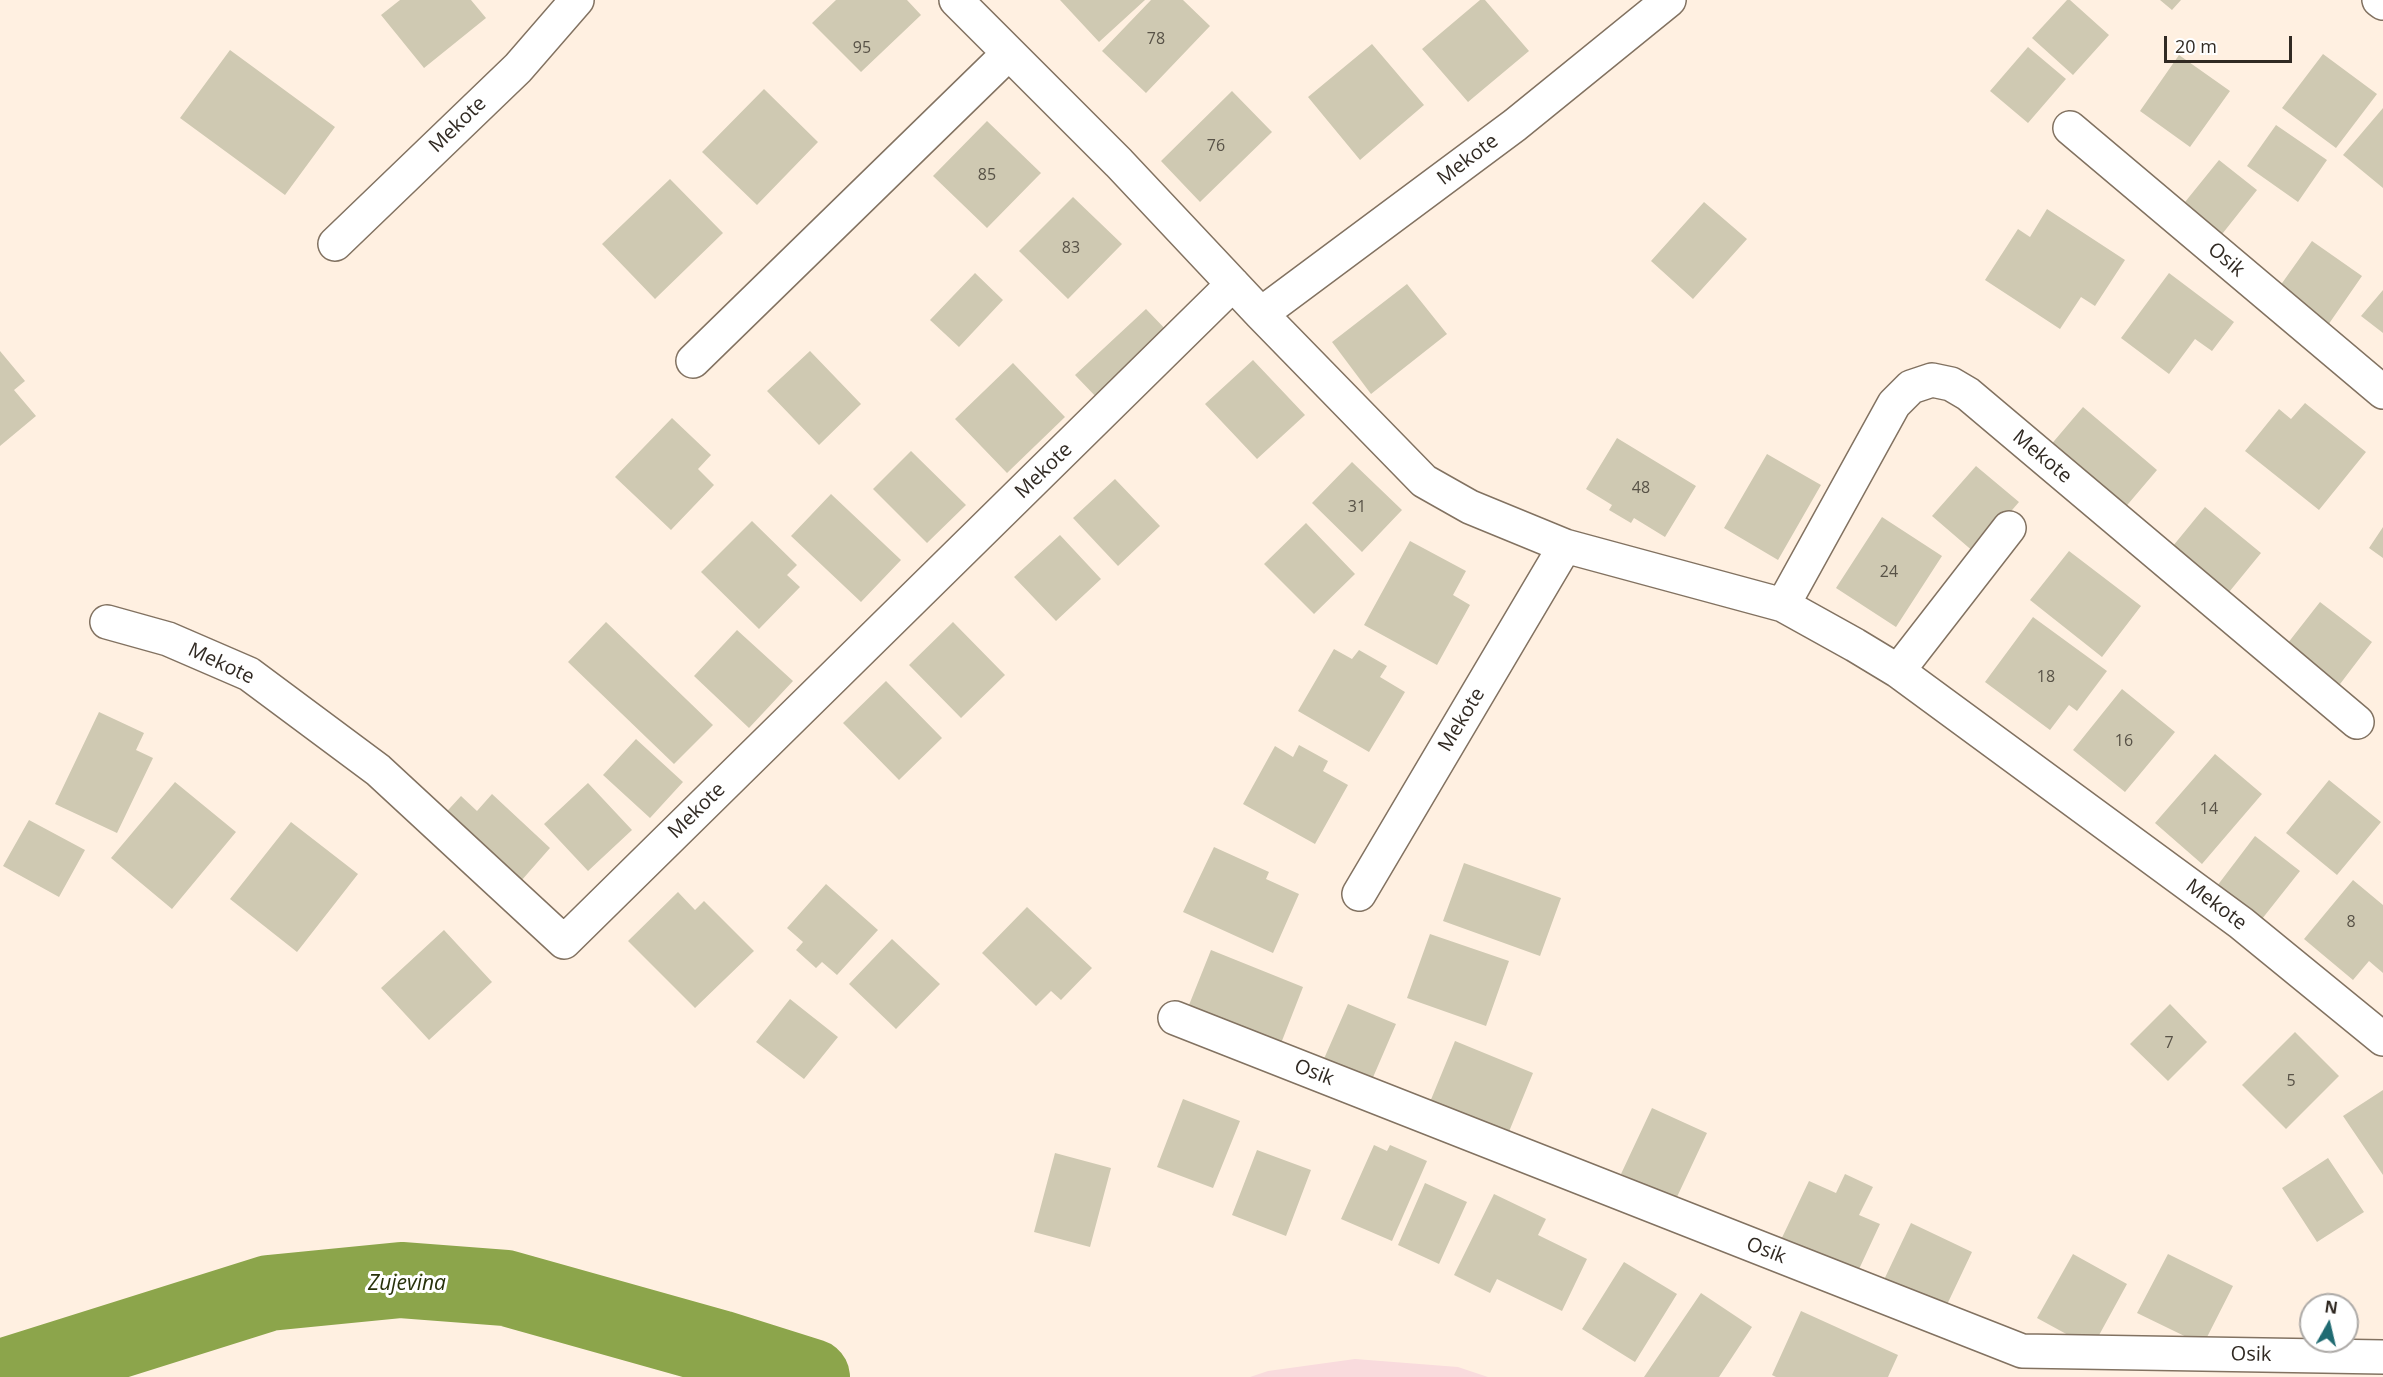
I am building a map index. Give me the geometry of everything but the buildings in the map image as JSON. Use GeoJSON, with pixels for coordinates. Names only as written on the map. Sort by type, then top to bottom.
{"type":"FeatureCollection","features":[{"type":"Feature","properties":{"kind":"street","name":"Mekote"},"geometry":{"type":"LineString","coordinates":[[335,244],[518,68],[576,0]]}},
{"type":"Feature","properties":{"kind":"street","name":"Mekote"},"geometry":{"type":"LineString","coordinates":[[1261,314],[1515,125],[1669,0]]}},
{"type":"Feature","properties":{"kind":"street"},"geometry":{"type":"LineString","coordinates":[[2379,0],[2383,3]]}},
{"type":"Feature","properties":{"kind":"street","name":"Mekote"},"geometry":{"type":"LineString","coordinates":[[963,2],[1009,53],[1119,163],[1261,314],[1424,481],[1470,507],[1565,546],[1783,605],[1855,645],[1898,671],[2241,923],[2383,1039]]}},
{"type":"Feature","properties":{"kind":"street"},"geometry":{"type":"LineString","coordinates":[[693,361],[1009,53]]}},
{"type":"Feature","properties":{"kind":"street","name":"Osik"},"geometry":{"type":"LineString","coordinates":[[2070,128],[2383,393]]}},
{"type":"Feature","properties":{"kind":"street","name":"Mekote"},"geometry":{"type":"LineString","coordinates":[[107,622],[168,639],[249,674],[378,770],[564,942],[1233,284]]}},
{"type":"Feature","properties":{"kind":"street","name":"Mekote"},"geometry":{"type":"LineString","coordinates":[[1783,605],[1894,404],[1911,387],[1932,380],[1951,384],[1968,394],[2357,722]]}},
{"type":"Feature","properties":{"kind":"street"},"geometry":{"type":"LineString","coordinates":[[1898,671],[2009,528]]}},
{"type":"Feature","properties":{"kind":"street","name":"Mekote"},"geometry":{"type":"LineString","coordinates":[[1359,894],[1565,546]]}},
{"type":"Feature","properties":{"kind":"street","name":"Osik"},"geometry":{"type":"LineString","coordinates":[[1175,1018],[2022,1351],[2383,1357]]}},
{"type":"Feature","properties":{"kind":"shaded area"},"geometry":{"type":"Polygon","coordinates":[[[1355,1359],[1458,1367],[1488,1377],[1250,1377],[1268,1371],[1355,1359]]]}},
{"type":"Feature","properties":{"kind":"waterway","name":"Zujevina"},"geometry":{"type":"LineString","coordinates":[[2,1377],[269,1293],[401,1280],[506,1288],[720,1348],[812,1377]]}}]}
